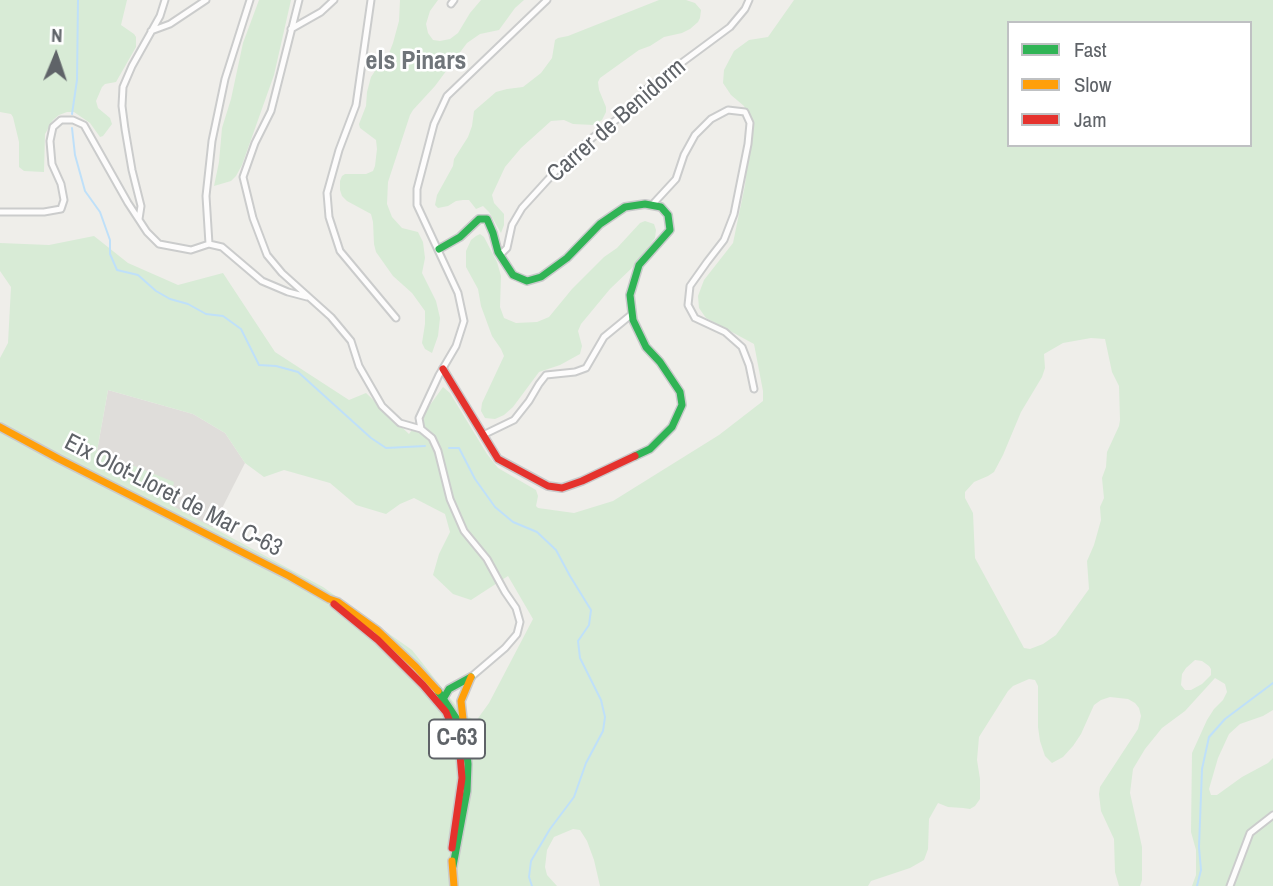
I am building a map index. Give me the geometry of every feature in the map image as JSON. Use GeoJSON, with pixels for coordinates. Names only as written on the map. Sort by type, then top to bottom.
{"type":"FeatureCollection","features":[{"type":"Feature","properties":{"kind":"main road"},"geometry":{"type":"LineString","coordinates":[[439,249],[460,237],[479,219],[487,219],[500,255],[513,275],[527,281],[541,277],[567,258],[600,225],[625,207],[645,204],[661,207],[668,215],[670,230],[639,265],[630,295],[632,314],[646,347],[660,362],[680,392],[682,405],[673,427],[650,449],[562,488],[548,486],[498,459],[443,369]]}},
{"type":"Feature","properties":{"kind":"main road","name":"Eix Olot-Lloret de Mar C-63"},"geometry":{"type":"LineString","coordinates":[[0,427],[346,607],[377,630],[445,701],[462,733],[468,764],[467,790],[453,866]]}},
{"type":"Feature","properties":{"kind":"main road","name":"Eix Olot-Lloret de Mar C-63"},"geometry":{"type":"LineString","coordinates":[[329,599],[378,640],[423,685],[452,723],[458,743],[462,778],[452,855],[454,886]]}},
{"type":"Feature","properties":{"kind":"main road","name":"C-63"},"geometry":{"type":"LineString","coordinates":[[378,640],[385,643],[445,701],[454,706],[462,697],[471,677]]}},
{"type":"Feature","properties":{"kind":"main road","name":"C-63"},"geometry":{"type":"LineString","coordinates":[[396,649],[407,655],[438,686],[452,688]]}},
{"type":"Feature","properties":{"kind":"main road","name":"C-63"},"geometry":{"type":"LineString","coordinates":[[445,701],[452,688],[471,677]]}},
{"type":"Feature","properties":{"kind":"main road"},"geometry":{"type":"LineString","coordinates":[[452,688],[462,697]]}},
{"type":"Feature","properties":{"kind":"main road","name":"C-63"},"geometry":{"type":"LineString","coordinates":[[462,697],[461,712],[470,756],[468,764]]}},
{"type":"Feature","properties":{"kind":"main road","name":"C-63"},"geometry":{"type":"LineString","coordinates":[[445,701],[461,739],[465,764],[462,778]]}},
{"type":"Feature","properties":{"kind":"street"},"geometry":{"type":"LineString","coordinates":[[139,219],[141,206],[125,129],[123,87],[160,16],[165,0]]}},
{"type":"Feature","properties":{"kind":"street"},"geometry":{"type":"LineString","coordinates":[[151,31],[170,24],[206,0]]}},
{"type":"Feature","properties":{"kind":"street"},"geometry":{"type":"LineString","coordinates":[[209,244],[206,196],[212,141],[225,79],[250,0]]}},
{"type":"Feature","properties":{"kind":"street"},"geometry":{"type":"LineString","coordinates":[[299,0],[271,111],[243,177],[253,218],[267,255],[282,273],[331,317],[351,341],[359,366],[382,406],[400,423],[421,429],[432,438],[450,499],[464,531],[487,559],[516,608],[520,622],[517,634],[471,677]]}},
{"type":"Feature","properties":{"kind":"street"},"geometry":{"type":"LineString","coordinates":[[291,29],[321,12],[334,0]]}},
{"type":"Feature","properties":{"kind":"street"},"geometry":{"type":"LineString","coordinates":[[371,0],[356,105],[327,193],[329,217],[340,251],[397,318]]}},
{"type":"Feature","properties":{"kind":"street"},"geometry":{"type":"LineString","coordinates":[[421,429],[419,418],[456,346],[464,321],[458,293],[417,205],[416,189],[434,124],[447,96],[547,0]]}},
{"type":"Feature","properties":{"kind":"street","name":"Carrer de Benidorm"},"geometry":{"type":"LineString","coordinates":[[500,255],[506,248],[512,225],[522,208],[563,163],[636,105],[645,90],[730,27],[749,0]]}},
{"type":"Feature","properties":{"kind":"street"},"geometry":{"type":"LineString","coordinates":[[652,205],[676,178],[695,135],[711,119],[728,110],[745,112],[750,123],[748,144],[734,214],[724,240],[690,286],[688,305],[695,318],[725,332],[742,347],[754,389]]}},
{"type":"Feature","properties":{"kind":"street"},"geometry":{"type":"LineString","coordinates":[[0,212],[44,212],[61,209],[64,200],[61,184],[52,164],[50,141],[53,127],[61,120],[73,120],[84,125],[147,232],[159,244],[191,250],[209,244],[222,247],[262,281],[307,297]]}},
{"type":"Feature","properties":{"kind":"street"},"geometry":{"type":"LineString","coordinates":[[483,435],[514,420],[546,374],[575,372],[586,368],[604,337],[632,314]]}},
{"type":"Feature","properties":{"kind":"street"},"geometry":{"type":"LineString","coordinates":[[1230,886],[1250,833],[1273,815]]}},
{"type":"Feature","properties":{"kind":"shaded area"},"geometry":{"type":"Polygon","coordinates":[[[108,390],[193,414],[225,433],[245,463],[212,528],[169,504],[97,451],[108,390]]]}},
{"type":"Feature","properties":{"kind":"green space"},"geometry":{"type":"Polygon","coordinates":[[[0,0],[127,0],[121,25],[134,34],[136,47],[116,82],[105,84],[96,101],[98,108],[110,118],[112,124],[100,137],[90,123],[74,112],[59,115],[45,134],[44,172],[24,171],[19,167],[19,142],[13,117],[0,112],[0,0]]]}},
{"type":"Feature","properties":{"kind":"green space"},"geometry":{"type":"Polygon","coordinates":[[[259,0],[291,0],[274,75],[242,165],[231,181],[214,186],[222,128],[243,43],[259,0]]]}},
{"type":"Feature","properties":{"kind":"green space"},"geometry":{"type":"Polygon","coordinates":[[[400,0],[438,0],[430,11],[426,24],[433,40],[440,41],[450,39],[458,33],[481,0],[524,0],[499,30],[480,34],[467,43],[413,110],[388,182],[387,204],[392,217],[402,228],[418,232],[423,242],[425,258],[422,273],[436,301],[440,318],[432,353],[425,349],[422,343],[425,311],[412,293],[393,276],[376,252],[371,214],[347,201],[340,190],[342,176],[366,174],[373,171],[375,166],[376,140],[360,128],[359,124],[366,106],[371,77],[385,64],[393,43],[399,21],[400,0]]]}},
{"type":"Feature","properties":{"kind":"green space"},"geometry":{"type":"Polygon","coordinates":[[[659,0],[686,0],[695,3],[701,10],[698,22],[682,33],[664,37],[639,50],[600,78],[599,90],[606,107],[602,120],[594,125],[573,124],[564,120],[551,121],[521,148],[505,167],[492,195],[494,203],[504,214],[501,233],[489,212],[483,206],[476,209],[469,200],[456,201],[438,208],[435,205],[454,159],[468,137],[474,111],[496,92],[523,87],[541,73],[552,58],[555,40],[558,38],[659,0]]]}},
{"type":"Feature","properties":{"kind":"green space"},"geometry":{"type":"Polygon","coordinates":[[[794,0],[1273,0],[1273,710],[1240,724],[1229,734],[1218,758],[1209,789],[1211,795],[1217,795],[1273,758],[1273,886],[1192,886],[1196,875],[1196,850],[1191,832],[1192,753],[1207,720],[1227,692],[1225,684],[1215,678],[1185,711],[1162,728],[1133,769],[1130,793],[1142,847],[1140,886],[1119,886],[1115,872],[1114,839],[1101,811],[1099,794],[1100,787],[1138,729],[1141,716],[1139,708],[1128,699],[1110,697],[1101,700],[1094,705],[1073,746],[1063,757],[1052,763],[1045,756],[1040,741],[1038,686],[1035,680],[1029,679],[1008,691],[979,737],[977,760],[980,799],[975,806],[970,809],[938,803],[929,819],[928,849],[924,860],[910,868],[871,881],[868,886],[600,886],[587,841],[580,830],[573,829],[554,837],[547,850],[547,875],[557,886],[0,886],[0,358],[8,343],[11,287],[0,271],[0,243],[49,245],[94,236],[128,263],[178,285],[223,273],[275,352],[349,400],[366,393],[409,434],[443,387],[450,393],[498,468],[536,490],[538,508],[574,513],[613,501],[719,435],[763,401],[754,344],[706,318],[699,308],[698,296],[704,280],[733,243],[745,185],[751,120],[744,106],[731,95],[723,83],[724,70],[734,51],[749,40],[768,37],[794,0]],[[1091,338],[1063,343],[1044,354],[1045,368],[1042,377],[1021,412],[994,472],[974,482],[965,492],[965,498],[973,513],[975,558],[1024,648],[1030,649],[1043,644],[1056,635],[1089,589],[1087,561],[1101,520],[1100,507],[1104,498],[1102,478],[1107,452],[1120,420],[1119,386],[1112,372],[1105,339],[1091,338]],[[108,390],[97,451],[174,482],[169,504],[323,587],[412,650],[462,713],[476,721],[489,703],[533,619],[508,576],[471,600],[453,594],[433,575],[439,554],[450,532],[445,514],[414,498],[386,514],[356,505],[330,483],[284,470],[264,477],[245,463],[225,433],[193,414],[108,390]],[[1195,660],[1182,674],[1181,685],[1185,690],[1202,684],[1211,675],[1209,666],[1195,660]]]}},
{"type":"Feature","properties":{"kind":"green space"},"geometry":{"type":"Polygon","coordinates":[[[645,221],[654,224],[655,238],[635,265],[610,289],[581,324],[578,331],[582,346],[580,354],[539,372],[504,415],[495,419],[485,418],[481,411],[482,403],[504,356],[492,336],[478,289],[466,267],[466,251],[471,240],[480,234],[484,237],[497,262],[501,276],[500,307],[504,318],[516,323],[537,322],[549,317],[604,257],[645,221]]]}},
{"type":"Feature","properties":{"kind":"waterway"},"geometry":{"type":"LineString","coordinates":[[72,114],[77,80],[78,0]]}},
{"type":"Feature","properties":{"kind":"waterway"},"geometry":{"type":"LineString","coordinates":[[72,128],[75,155],[85,191],[100,212],[110,240],[110,254],[117,270],[138,275],[170,299],[188,304],[206,314],[223,316],[241,329],[259,365],[298,372],[371,438],[386,448],[425,446]]}},
{"type":"Feature","properties":{"kind":"waterway"},"geometry":{"type":"LineString","coordinates":[[449,448],[459,448],[475,479],[495,507],[513,522],[537,532],[556,550],[591,610],[589,625],[578,641],[580,658],[601,700],[605,717],[603,731],[586,763],[574,797],[531,861],[529,877],[532,886]]}},
{"type":"Feature","properties":{"kind":"waterway"},"geometry":{"type":"LineString","coordinates":[[1197,886],[1201,870],[1199,847],[1202,769],[1209,737],[1225,719],[1273,683]]}},
{"type":"Feature","properties":{"kind":"traffic: fast"},"geometry":{"type":"LineString","coordinates":[[439,249],[460,237],[479,219],[487,219],[498,252],[513,275],[527,281],[541,277],[567,258],[600,224],[625,207],[645,204],[661,207],[668,215],[670,230],[639,265],[630,295],[633,320],[646,347],[660,362],[680,392],[682,405],[672,427],[650,449],[635,456]]}},
{"type":"Feature","properties":{"kind":"traffic: fast"},"geometry":{"type":"LineString","coordinates":[[442,701],[449,689],[471,677]]}},
{"type":"Feature","properties":{"kind":"traffic: fast"},"geometry":{"type":"LineString","coordinates":[[438,691],[458,721],[466,746],[468,764],[467,791],[453,866]]}},
{"type":"Feature","properties":{"kind":"traffic: slow"},"geometry":{"type":"LineString","coordinates":[[0,427],[338,602],[377,630],[438,691]]}},
{"type":"Feature","properties":{"kind":"traffic: slow"},"geometry":{"type":"LineString","coordinates":[[464,728],[461,701],[471,677]]}},
{"type":"Feature","properties":{"kind":"traffic: slow"},"geometry":{"type":"LineString","coordinates":[[452,861],[454,886]]}},
{"type":"Feature","properties":{"kind":"traffic: jam"},"geometry":{"type":"LineString","coordinates":[[443,369],[498,459],[548,486],[562,488],[635,456]]}},
{"type":"Feature","properties":{"kind":"traffic: jam"},"geometry":{"type":"LineString","coordinates":[[334,604],[378,640],[446,712],[459,743],[462,778],[452,848]]}},
{"type":"Feature","properties":{"kind":"district","name":"els Pinars"},"geometry":{"type":"Point","coordinates":[416,62]}}]}
